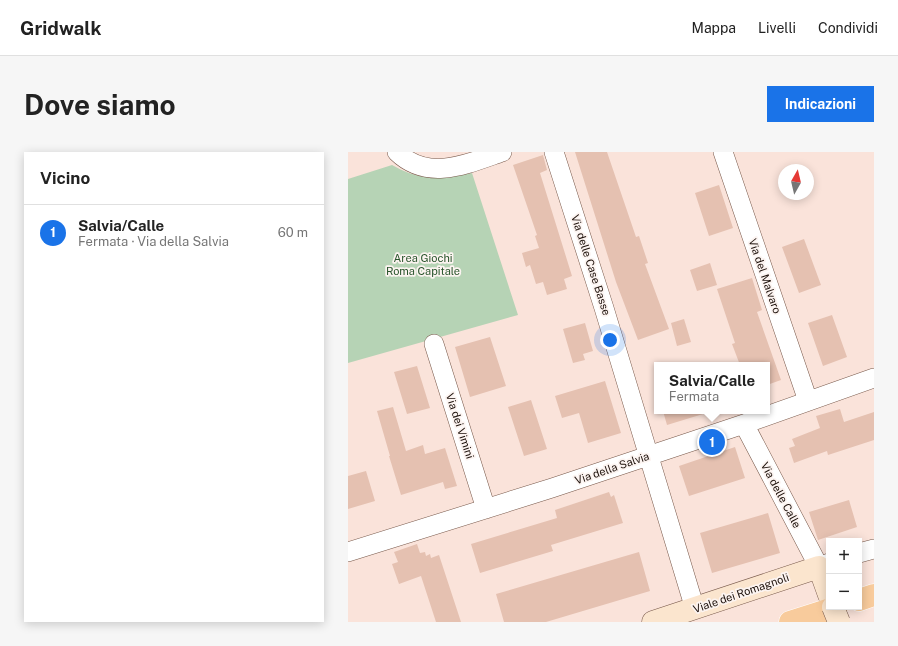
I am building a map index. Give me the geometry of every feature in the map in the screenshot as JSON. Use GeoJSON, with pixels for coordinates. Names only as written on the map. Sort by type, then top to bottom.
{"type":"FeatureCollection","features":[{"type":"Feature","properties":{"kind":"main road"},"geometry":{"type":"LineString","coordinates":[[824,565],[826,577]]}},
{"type":"Feature","properties":{"kind":"main road","name":"Viale dei Romagnoli"},"geometry":{"type":"LineString","coordinates":[[653,622],[824,565]]}},
{"type":"Feature","properties":{"kind":"main road"},"geometry":{"type":"LineString","coordinates":[[862,599],[874,595]]}},
{"type":"Feature","properties":{"kind":"main road"},"geometry":{"type":"LineString","coordinates":[[790,622],[828,610]]}},
{"type":"Feature","properties":{"kind":"main road"},"geometry":{"type":"LineString","coordinates":[[834,610],[839,622]]}},
{"type":"Feature","properties":{"kind":"street"},"geometry":{"type":"LineString","coordinates":[[397,152],[414,163],[433,169],[442,169],[457,167],[502,152]]}},
{"type":"Feature","properties":{"kind":"street","name":"Via delle Case Basse"},"geometry":{"type":"LineString","coordinates":[[554,152],[604,308],[695,609]]}},
{"type":"Feature","properties":{"kind":"street","name":"Via del Malvaro"},"geometry":{"type":"LineString","coordinates":[[723,152],[808,401]]}},
{"type":"Feature","properties":{"kind":"street","name":"Via dei Vimini"},"geometry":{"type":"LineString","coordinates":[[434,344],[486,509]]}},
{"type":"Feature","properties":{"kind":"street","name":"Via della Salvia"},"geometry":{"type":"LineString","coordinates":[[348,552],[649,456],[874,378]]}},
{"type":"Feature","properties":{"kind":"street","name":"Via delle Calle"},"geometry":{"type":"LineString","coordinates":[[744,424],[824,565]]}},
{"type":"Feature","properties":{"kind":"street"},"geometry":{"type":"LineString","coordinates":[[862,552],[874,548]]}},
{"type":"Feature","properties":{"kind":"green space","name":"Area Giochi Roma Capitale"},"geometry":{"type":"Polygon","coordinates":[[[392,165],[409,173],[424,177],[448,177],[472,173],[518,315],[348,363],[348,179],[392,165]]]}},
{"type":"Feature","properties":{"kind":"building"},"geometry":{"type":"Polygon","coordinates":[[[575,152],[607,152],[636,237],[639,236],[648,263],[645,264],[669,329],[638,340],[616,282],[575,152]]]}},
{"type":"Feature","properties":{"kind":"building"},"geometry":{"type":"Polygon","coordinates":[[[543,155],[547,170],[540,173],[572,276],[564,279],[567,289],[547,295],[543,282],[536,284],[530,265],[526,267],[522,253],[539,248],[535,236],[537,235],[513,165],[543,155]]]}},
{"type":"Feature","properties":{"kind":"building"},"geometry":{"type":"Polygon","coordinates":[[[719,185],[733,228],[709,236],[695,193],[719,185]]]}},
{"type":"Feature","properties":{"kind":"building"},"geometry":{"type":"Polygon","coordinates":[[[804,239],[821,285],[799,293],[782,247],[804,239]]]}},
{"type":"Feature","properties":{"kind":"building"},"geometry":{"type":"Polygon","coordinates":[[[710,263],[717,285],[697,291],[690,270],[710,263]]]}},
{"type":"Feature","properties":{"kind":"building"},"geometry":{"type":"Polygon","coordinates":[[[752,278],[762,310],[757,312],[781,380],[770,384],[770,362],[739,362],[732,344],[735,343],[717,289],[752,278]]]}},
{"type":"Feature","properties":{"kind":"building"},"geometry":{"type":"Polygon","coordinates":[[[832,315],[847,357],[823,366],[808,323],[832,315]]]}},
{"type":"Feature","properties":{"kind":"building"},"geometry":{"type":"Polygon","coordinates":[[[684,319],[691,342],[677,346],[671,323],[684,319]]]}},
{"type":"Feature","properties":{"kind":"building"},"geometry":{"type":"Polygon","coordinates":[[[585,323],[593,351],[583,354],[585,360],[573,363],[563,329],[585,323]]]}},
{"type":"Feature","properties":{"kind":"building"},"geometry":{"type":"Polygon","coordinates":[[[490,337],[506,386],[470,397],[455,347],[490,337]]]}},
{"type":"Feature","properties":{"kind":"building"},"geometry":{"type":"Polygon","coordinates":[[[417,366],[430,408],[407,414],[394,372],[417,366]]]}},
{"type":"Feature","properties":{"kind":"building"},"geometry":{"type":"Polygon","coordinates":[[[605,381],[621,433],[588,443],[579,413],[562,418],[555,396],[605,381]]]}},
{"type":"Feature","properties":{"kind":"building"},"geometry":{"type":"Polygon","coordinates":[[[531,400],[547,449],[524,456],[508,407],[531,400]]]}},
{"type":"Feature","properties":{"kind":"building"},"geometry":{"type":"Polygon","coordinates":[[[393,407],[406,451],[423,445],[425,454],[445,448],[457,486],[445,489],[443,482],[401,495],[377,411],[393,407]]]}},
{"type":"Feature","properties":{"kind":"building"},"geometry":{"type":"Polygon","coordinates":[[[840,409],[844,422],[874,412],[874,440],[828,455],[827,451],[794,463],[789,448],[795,446],[792,439],[820,428],[816,416],[840,409]]]}},
{"type":"Feature","properties":{"kind":"building"},"geometry":{"type":"Polygon","coordinates":[[[664,414],[703,414],[667,425],[664,414]]]}},
{"type":"Feature","properties":{"kind":"building"},"geometry":{"type":"Polygon","coordinates":[[[735,447],[745,478],[689,496],[679,466],[735,447]]]}},
{"type":"Feature","properties":{"kind":"building"},"geometry":{"type":"Polygon","coordinates":[[[366,471],[375,501],[348,509],[348,476],[366,471]]]}},
{"type":"Feature","properties":{"kind":"building"},"geometry":{"type":"Polygon","coordinates":[[[609,492],[611,497],[614,495],[623,523],[551,545],[553,551],[480,573],[471,544],[557,518],[555,510],[609,492]]]}},
{"type":"Feature","properties":{"kind":"building"},"geometry":{"type":"Polygon","coordinates":[[[849,500],[857,527],[818,540],[809,512],[849,500]]]}},
{"type":"Feature","properties":{"kind":"building"},"geometry":{"type":"Polygon","coordinates":[[[768,513],[780,553],[712,573],[700,533],[768,513]]]}},
{"type":"Feature","properties":{"kind":"building"},"geometry":{"type":"Polygon","coordinates":[[[417,544],[420,553],[425,552],[426,556],[430,554],[431,558],[439,555],[461,622],[436,622],[421,576],[399,584],[392,564],[398,562],[394,552],[417,544]]]}},
{"type":"Feature","properties":{"kind":"building"},"geometry":{"type":"Polygon","coordinates":[[[639,552],[650,591],[546,622],[504,622],[496,594],[639,552]]]}},
{"type":"Feature","properties":{"kind":"place","name":"Salvia/Calle"},"geometry":{"type":"Point","coordinates":[712,442]}}]}
